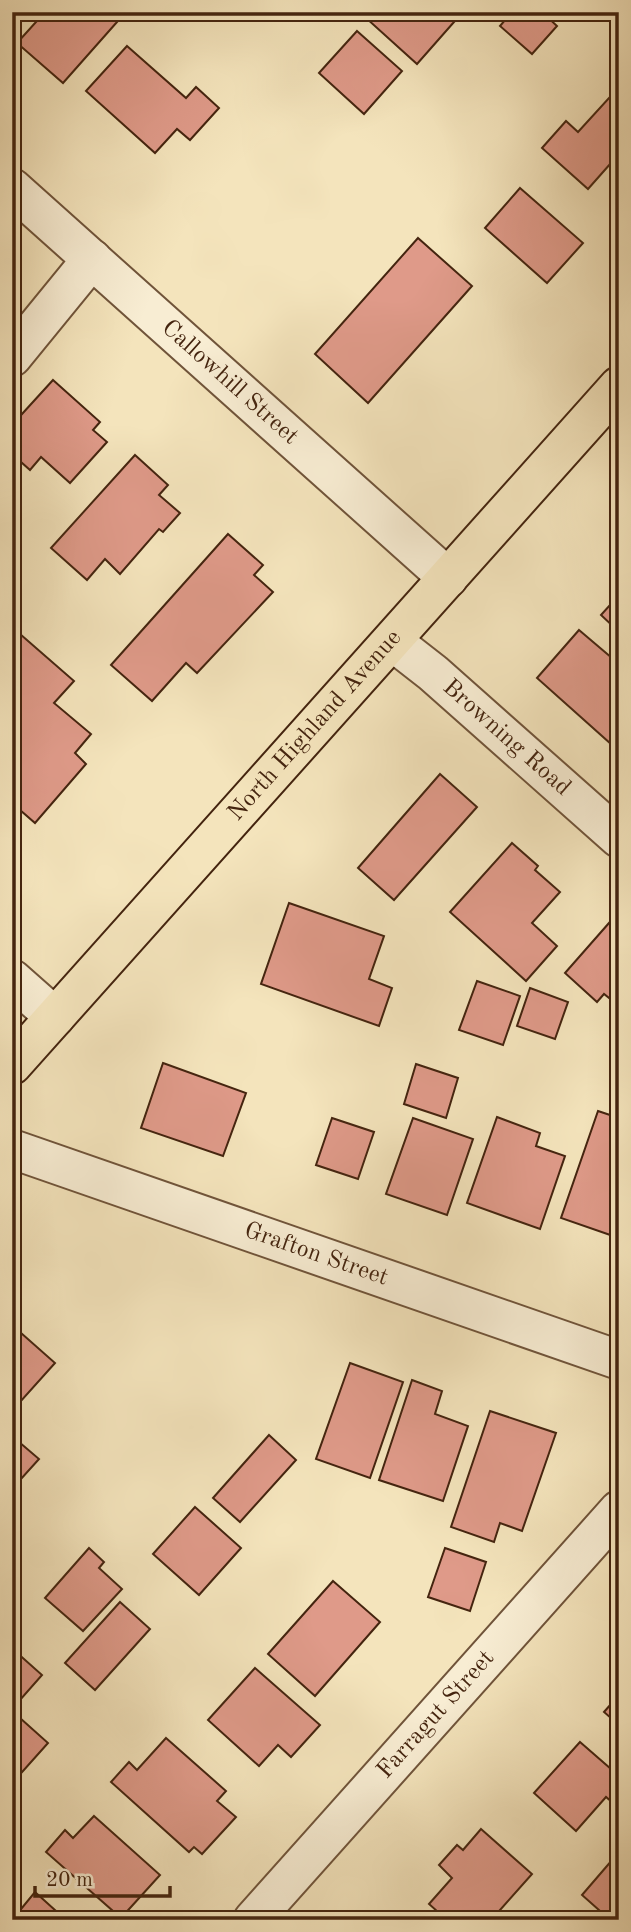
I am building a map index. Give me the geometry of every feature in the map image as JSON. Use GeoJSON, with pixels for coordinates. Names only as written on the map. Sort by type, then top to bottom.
{"type":"FeatureCollection","features":[{"type":"Feature","properties":{"kind":"main road","name":"North Highland Avenue"},"geometry":{"type":"LineString","coordinates":[[12,1065],[619,386]]}},
{"type":"Feature","properties":{"kind":"street","name":"Callowhill Street"},"geometry":{"type":"LineString","coordinates":[[12,188],[448,578]]}},
{"type":"Feature","properties":{"kind":"street"},"geometry":{"type":"LineString","coordinates":[[12,357],[92,260]]}},
{"type":"Feature","properties":{"kind":"street","name":"Browning Road"},"geometry":{"type":"LineString","coordinates":[[392,641],[433,673],[619,838]]}},
{"type":"Feature","properties":{"kind":"street"},"geometry":{"type":"LineString","coordinates":[[12,979],[55,1017]]}},
{"type":"Feature","properties":{"kind":"street","name":"Grafton Street"},"geometry":{"type":"LineString","coordinates":[[12,1149],[619,1360]]}},
{"type":"Feature","properties":{"kind":"street","name":"Farragut Street"},"geometry":{"type":"LineString","coordinates":[[253,1920],[619,1510]]}},
{"type":"Feature","properties":{"kind":"building"},"geometry":{"type":"Polygon","coordinates":[[[45,12],[106,12],[117,22],[63,83],[17,43],[45,12]]]}},
{"type":"Feature","properties":{"kind":"building"},"geometry":{"type":"Polygon","coordinates":[[[371,12],[443,12],[454,22],[417,64],[366,18],[371,12]]]}},
{"type":"Feature","properties":{"kind":"building"},"geometry":{"type":"Polygon","coordinates":[[[512,12],[542,12],[557,26],[532,54],[500,26],[512,12]]]}},
{"type":"Feature","properties":{"kind":"building"},"geometry":{"type":"Polygon","coordinates":[[[357,31],[402,71],[364,114],[319,73],[357,31]]]}},
{"type":"Feature","properties":{"kind":"building"},"geometry":{"type":"Polygon","coordinates":[[[127,46],[186,98],[196,87],[219,108],[190,140],[177,129],[155,153],[86,91],[127,46]]]}},
{"type":"Feature","properties":{"kind":"building"},"geometry":{"type":"Polygon","coordinates":[[[619,87],[619,170],[611,163],[588,189],[542,148],[566,121],[578,132],[619,87]]]}},
{"type":"Feature","properties":{"kind":"building"},"geometry":{"type":"Polygon","coordinates":[[[520,188],[583,243],[547,283],[485,228],[520,188]]]}},
{"type":"Feature","properties":{"kind":"building"},"geometry":{"type":"Polygon","coordinates":[[[418,238],[472,286],[368,403],[315,354],[418,238]]]}},
{"type":"Feature","properties":{"kind":"building"},"geometry":{"type":"Polygon","coordinates":[[[53,380],[100,422],[93,430],[107,442],[70,483],[41,457],[30,470],[12,454],[12,425],[53,380]]]}},
{"type":"Feature","properties":{"kind":"building"},"geometry":{"type":"Polygon","coordinates":[[[135,455],[168,485],[159,495],[180,513],[163,532],[159,529],[120,574],[105,559],[87,580],[51,548],[135,455]]]}},
{"type":"Feature","properties":{"kind":"building"},"geometry":{"type":"Polygon","coordinates":[[[228,534],[263,565],[254,575],[273,592],[197,673],[186,663],[152,701],[111,665],[228,534]]]}},
{"type":"Feature","properties":{"kind":"building"},"geometry":{"type":"Polygon","coordinates":[[[619,595],[619,632],[601,615],[619,595]]]}},
{"type":"Feature","properties":{"kind":"building"},"geometry":{"type":"Polygon","coordinates":[[[579,630],[619,664],[619,735],[611,744],[537,678],[579,630]]]}},
{"type":"Feature","properties":{"kind":"building"},"geometry":{"type":"Polygon","coordinates":[[[20,634],[74,681],[54,703],[91,734],[75,753],[86,764],[35,823],[12,803],[12,643],[20,634]]]}},
{"type":"Feature","properties":{"kind":"building"},"geometry":{"type":"Polygon","coordinates":[[[440,774],[477,807],[394,900],[358,868],[440,774]]]}},
{"type":"Feature","properties":{"kind":"building"},"geometry":{"type":"Polygon","coordinates":[[[512,843],[538,866],[535,870],[560,892],[532,923],[557,946],[526,981],[450,912],[512,843]]]}},
{"type":"Feature","properties":{"kind":"building"},"geometry":{"type":"Polygon","coordinates":[[[289,903],[384,936],[369,979],[392,988],[379,1026],[261,984],[289,903]]]}},
{"type":"Feature","properties":{"kind":"building"},"geometry":{"type":"Polygon","coordinates":[[[609,923],[619,931],[619,1006],[604,994],[597,1002],[565,973],[609,923]]]}},
{"type":"Feature","properties":{"kind":"building"},"geometry":{"type":"Polygon","coordinates":[[[477,981],[520,996],[503,1045],[459,1030],[477,981]]]}},
{"type":"Feature","properties":{"kind":"building"},"geometry":{"type":"Polygon","coordinates":[[[530,988],[568,1002],[555,1039],[517,1026],[530,988]]]}},
{"type":"Feature","properties":{"kind":"building"},"geometry":{"type":"Polygon","coordinates":[[[163,1063],[246,1093],[223,1156],[141,1128],[163,1063]]]}},
{"type":"Feature","properties":{"kind":"building"},"geometry":{"type":"Polygon","coordinates":[[[416,1064],[458,1078],[446,1118],[404,1104],[416,1064]]]}},
{"type":"Feature","properties":{"kind":"building"},"geometry":{"type":"Polygon","coordinates":[[[598,1111],[619,1118],[619,1238],[561,1218],[598,1111]]]}},
{"type":"Feature","properties":{"kind":"building"},"geometry":{"type":"Polygon","coordinates":[[[497,1117],[540,1133],[536,1146],[565,1156],[540,1229],[467,1203],[497,1117]]]}},
{"type":"Feature","properties":{"kind":"building"},"geometry":{"type":"Polygon","coordinates":[[[332,1118],[374,1132],[358,1179],[316,1165],[332,1118]]]}},
{"type":"Feature","properties":{"kind":"building"},"geometry":{"type":"Polygon","coordinates":[[[413,1118],[473,1139],[447,1215],[386,1194],[413,1118]]]}},
{"type":"Feature","properties":{"kind":"building"},"geometry":{"type":"Polygon","coordinates":[[[12,1325],[55,1363],[12,1411],[12,1325]]]}},
{"type":"Feature","properties":{"kind":"building"},"geometry":{"type":"Polygon","coordinates":[[[350,1363],[403,1382],[370,1478],[316,1459],[350,1363]]]}},
{"type":"Feature","properties":{"kind":"building"},"geometry":{"type":"Polygon","coordinates":[[[412,1380],[442,1391],[435,1414],[468,1426],[443,1501],[379,1480],[412,1380]]]}},
{"type":"Feature","properties":{"kind":"building"},"geometry":{"type":"Polygon","coordinates":[[[490,1411],[556,1433],[522,1531],[500,1523],[494,1542],[451,1527],[490,1411]]]}},
{"type":"Feature","properties":{"kind":"building"},"geometry":{"type":"Polygon","coordinates":[[[269,1435],[296,1460],[240,1522],[213,1498],[269,1435]]]}},
{"type":"Feature","properties":{"kind":"building"},"geometry":{"type":"Polygon","coordinates":[[[12,1436],[39,1459],[12,1489],[12,1436]]]}},
{"type":"Feature","properties":{"kind":"building"},"geometry":{"type":"Polygon","coordinates":[[[195,1507],[241,1548],[199,1595],[153,1554],[195,1507]]]}},
{"type":"Feature","properties":{"kind":"building"},"geometry":{"type":"Polygon","coordinates":[[[89,1548],[104,1562],[99,1568],[122,1589],[83,1631],[45,1598],[89,1548]]]}},
{"type":"Feature","properties":{"kind":"building"},"geometry":{"type":"Polygon","coordinates":[[[445,1548],[486,1562],[470,1611],[428,1597],[445,1548]]]}},
{"type":"Feature","properties":{"kind":"building"},"geometry":{"type":"Polygon","coordinates":[[[333,1581],[380,1622],[315,1696],[268,1654],[333,1581]]]}},
{"type":"Feature","properties":{"kind":"building"},"geometry":{"type":"Polygon","coordinates":[[[120,1602],[150,1629],[95,1690],[65,1663],[120,1602]]]}},
{"type":"Feature","properties":{"kind":"building"},"geometry":{"type":"Polygon","coordinates":[[[15,1651],[42,1675],[13,1708],[12,1654],[15,1651]]]}},
{"type":"Feature","properties":{"kind":"building"},"geometry":{"type":"Polygon","coordinates":[[[255,1668],[320,1725],[291,1757],[278,1745],[259,1766],[208,1720],[255,1668]]]}},
{"type":"Feature","properties":{"kind":"building"},"geometry":{"type":"Polygon","coordinates":[[[619,1695],[619,1725],[604,1712],[619,1695]]]}},
{"type":"Feature","properties":{"kind":"building"},"geometry":{"type":"Polygon","coordinates":[[[20,1718],[48,1743],[15,1780],[12,1778],[12,1726],[20,1718]]]}},
{"type":"Feature","properties":{"kind":"building"},"geometry":{"type":"Polygon","coordinates":[[[166,1738],[226,1791],[217,1801],[236,1817],[202,1854],[194,1847],[189,1852],[111,1782],[129,1762],[137,1770],[166,1738]]]}},
{"type":"Feature","properties":{"kind":"building"},"geometry":{"type":"Polygon","coordinates":[[[580,1742],[619,1776],[619,1808],[606,1797],[576,1831],[534,1793],[580,1742]]]}},
{"type":"Feature","properties":{"kind":"building"},"geometry":{"type":"Polygon","coordinates":[[[94,1816],[160,1875],[121,1918],[46,1852],[65,1830],[73,1838],[94,1816]]]}},
{"type":"Feature","properties":{"kind":"building"},"geometry":{"type":"Polygon","coordinates":[[[481,1829],[532,1874],[500,1910],[510,1920],[447,1920],[429,1904],[452,1878],[439,1865],[457,1845],[463,1850],[481,1829]]]}},
{"type":"Feature","properties":{"kind":"building"},"geometry":{"type":"Polygon","coordinates":[[[613,1859],[619,1864],[619,1906],[608,1918],[582,1895],[613,1859]]]}},
{"type":"Feature","properties":{"kind":"building"},"geometry":{"type":"Polygon","coordinates":[[[35,1892],[66,1920],[12,1920],[35,1892]]]}}]}
